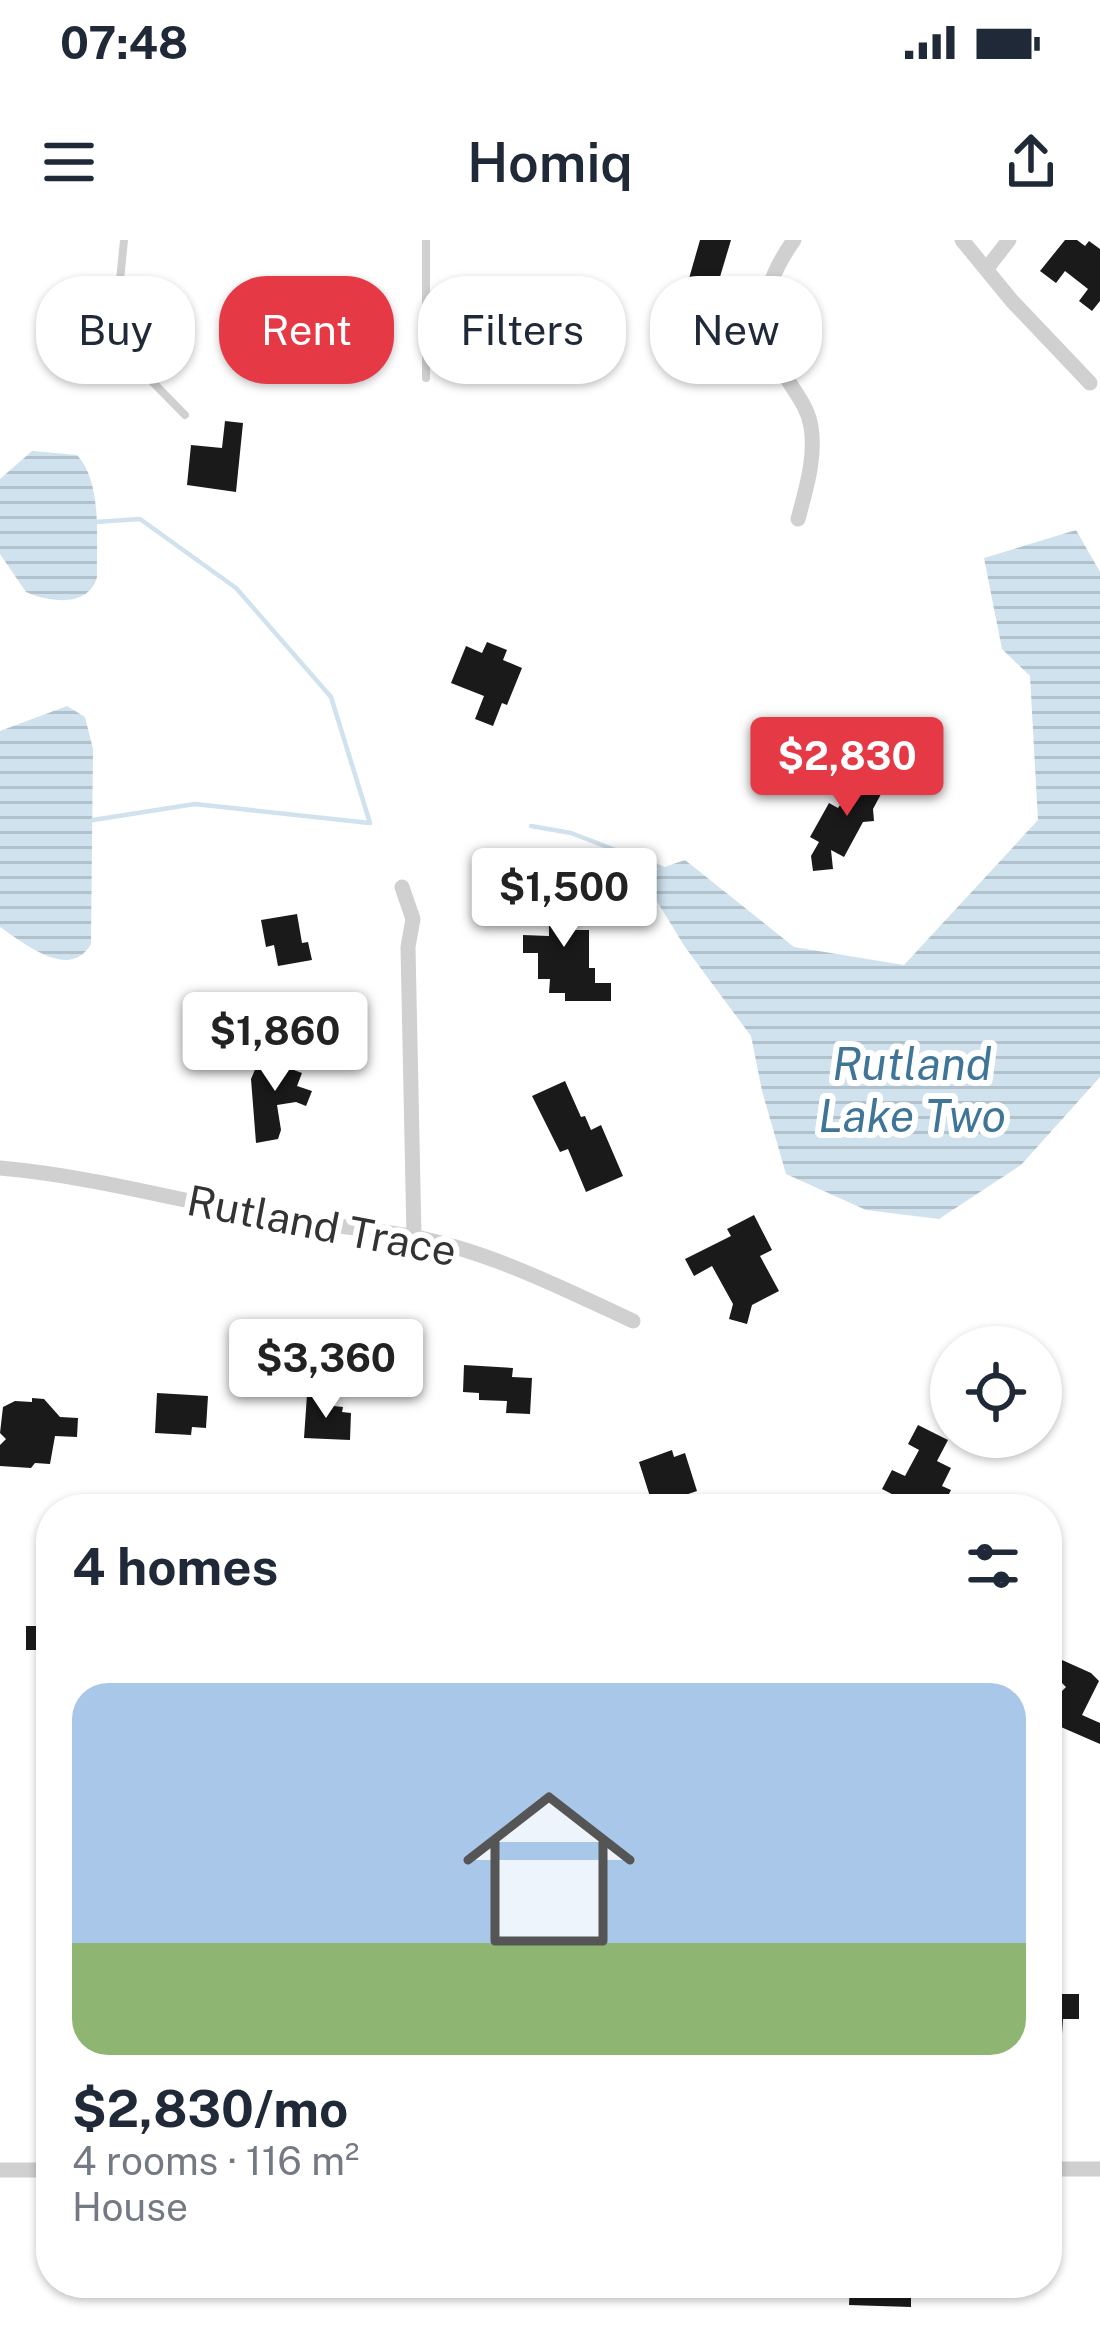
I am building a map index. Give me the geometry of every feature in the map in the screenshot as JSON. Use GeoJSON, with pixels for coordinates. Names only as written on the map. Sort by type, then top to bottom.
{"type":"FeatureCollection","features":[{"type":"Feature","properties":{"kind":"street"},"geometry":{"type":"LineString","coordinates":[[794,240],[763,303],[773,352],[811,423],[811,462],[798,519]]}},
{"type":"Feature","properties":{"kind":"street"},"geometry":{"type":"LineString","coordinates":[[962,240],[1090,383]]}},
{"type":"Feature","properties":{"kind":"street"},"geometry":{"type":"LineString","coordinates":[[988,267],[1009,240]]}},
{"type":"Feature","properties":{"kind":"street"},"geometry":{"type":"LineString","coordinates":[[403,887],[412,919],[408,947],[414,1236]]}},
{"type":"Feature","properties":{"kind":"street","name":"Rutland Trace"},"geometry":{"type":"LineString","coordinates":[[0,1168],[96,1180],[230,1210],[414,1236],[530,1273],[633,1321]]}},
{"type":"Feature","properties":{"kind":"street"},"geometry":{"type":"LineString","coordinates":[[1062,2169],[1100,2169]]}},
{"type":"Feature","properties":{"kind":"street"},"geometry":{"type":"LineString","coordinates":[[0,2170],[36,2170]]}},
{"type":"Feature","properties":{"kind":"lane"},"geometry":{"type":"LineString","coordinates":[[124,240],[116,321],[130,359],[185,415]]}},
{"type":"Feature","properties":{"kind":"lane"},"geometry":{"type":"LineString","coordinates":[[426,240],[426,276]]}},
{"type":"Feature","properties":{"kind":"water"},"geometry":{"type":"Polygon","coordinates":[[[32,451],[77,455],[91,481],[97,577],[93,587],[78,598],[47,599],[26,592],[0,554],[0,479],[32,451]]]}},
{"type":"Feature","properties":{"kind":"water","name":"Rutland Lake Two"},"geometry":{"type":"Polygon","coordinates":[[[1076,530],[1100,572],[1100,1077],[1021,1165],[939,1219],[866,1210],[786,1174],[751,1036],[685,947],[641,875],[685,860],[794,947],[904,965],[1038,820],[1030,676],[1002,649],[984,558],[1076,530]]]}},
{"type":"Feature","properties":{"kind":"water"},"geometry":{"type":"Polygon","coordinates":[[[67,706],[85,717],[93,749],[91,944],[82,955],[60,959],[34,950],[0,927],[0,731],[67,706]]]}},
{"type":"Feature","properties":{"kind":"building"},"geometry":{"type":"Polygon","coordinates":[[[700,240],[731,240],[720,276],[690,276],[700,240]]]}},
{"type":"Feature","properties":{"kind":"building"},"geometry":{"type":"Polygon","coordinates":[[[1065,240],[1085,246],[1089,241],[1100,249],[1100,301],[1092,311],[1079,301],[1088,289],[1065,271],[1056,283],[1040,271],[1065,240]]]}},
{"type":"Feature","properties":{"kind":"building"},"geometry":{"type":"Polygon","coordinates":[[[225,421],[243,423],[236,492],[187,485],[191,445],[222,448],[225,421]]]}},
{"type":"Feature","properties":{"kind":"building"},"geometry":{"type":"Polygon","coordinates":[[[487,642],[507,650],[503,660],[522,668],[493,726],[475,719],[484,696],[451,683],[466,646],[482,653],[487,642]]]}},
{"type":"Feature","properties":{"kind":"building"},"geometry":{"type":"Polygon","coordinates":[[[866,766],[889,779],[873,809],[874,821],[863,822],[844,857],[831,850],[833,869],[813,871],[811,856],[819,842],[810,837],[829,803],[838,808],[866,766]]]}},
{"type":"Feature","properties":{"kind":"building"},"geometry":{"type":"Polygon","coordinates":[[[569,888],[570,930],[589,930],[589,968],[595,968],[595,983],[611,983],[611,1001],[565,1001],[565,993],[549,993],[550,979],[538,979],[538,953],[523,953],[523,935],[549,936],[549,911],[529,911],[528,889],[569,888]]]}},
{"type":"Feature","properties":{"kind":"building"},"geometry":{"type":"Polygon","coordinates":[[[297,914],[302,943],[308,942],[312,960],[278,966],[274,945],[266,947],[261,920],[297,914]]]}},
{"type":"Feature","properties":{"kind":"building"},"geometry":{"type":"Polygon","coordinates":[[[284,1051],[296,1056],[291,1069],[302,1073],[297,1086],[312,1091],[306,1106],[296,1102],[277,1105],[278,1139],[256,1143],[251,1079],[270,1052],[281,1056],[284,1051]]]}},
{"type":"Feature","properties":{"kind":"building"},"geometry":{"type":"Polygon","coordinates":[[[565,1081],[591,1130],[601,1125],[623,1176],[586,1192],[568,1149],[560,1152],[532,1096],[565,1081]]]}},
{"type":"Feature","properties":{"kind":"building"},"geometry":{"type":"Polygon","coordinates":[[[754,1215],[772,1250],[760,1256],[779,1291],[752,1305],[747,1324],[729,1319],[733,1304],[712,1266],[694,1276],[685,1259],[731,1236],[727,1229],[754,1215]]]}},
{"type":"Feature","properties":{"kind":"building"},"geometry":{"type":"Polygon","coordinates":[[[464,1365],[513,1368],[512,1377],[532,1378],[530,1414],[506,1413],[507,1401],[479,1400],[479,1393],[463,1392],[464,1365]]]}},
{"type":"Feature","properties":{"kind":"building"},"geometry":{"type":"Polygon","coordinates":[[[157,1393],[208,1396],[206,1428],[192,1427],[191,1435],[155,1433],[157,1393]]]}},
{"type":"Feature","properties":{"kind":"building"},"geometry":{"type":"Polygon","coordinates":[[[307,1395],[325,1396],[324,1405],[351,1413],[350,1440],[304,1438],[307,1395]]]}},
{"type":"Feature","properties":{"kind":"building"},"geometry":{"type":"Polygon","coordinates":[[[32,1398],[44,1399],[60,1417],[78,1418],[77,1437],[55,1436],[50,1464],[0,1466],[0,1445],[6,1439],[0,1433],[3,1407],[15,1401],[32,1402],[32,1398]]]}},
{"type":"Feature","properties":{"kind":"building"},"geometry":{"type":"Polygon","coordinates":[[[918,1425],[930,1431],[930,1458],[939,1458],[951,1468],[942,1486],[951,1490],[949,1494],[892,1494],[882,1489],[892,1470],[905,1476],[919,1450],[908,1444],[918,1425]]]}},
{"type":"Feature","properties":{"kind":"building"},"geometry":{"type":"Polygon","coordinates":[[[672,1450],[674,1457],[685,1453],[697,1491],[649,1494],[639,1462],[672,1450]]]}},
{"type":"Feature","properties":{"kind":"building"},"geometry":{"type":"Polygon","coordinates":[[[26,1626],[36,1626],[36,1650],[26,1650],[26,1626]]]}},
{"type":"Feature","properties":{"kind":"building"},"geometry":{"type":"Polygon","coordinates":[[[1062,1660],[1099,1681],[1082,1715],[1100,1723],[1100,1744],[1062,1727],[1066,1687],[1062,1660]]]}},
{"type":"Feature","properties":{"kind":"building"},"geometry":{"type":"Polygon","coordinates":[[[1062,1994],[1079,1994],[1079,2019],[1063,2019],[1062,2034],[1062,1994]]]}},
{"type":"Feature","properties":{"kind":"building"},"geometry":{"type":"Polygon","coordinates":[[[849,2298],[911,2298],[911,2307],[849,2305],[849,2298]]]}},
{"type":"Feature","properties":{"kind":"waterway"},"geometry":{"type":"LineString","coordinates":[[93,820],[195,804],[370,823],[331,697],[236,588],[140,519],[95,522]]}},
{"type":"Feature","properties":{"kind":"waterway"},"geometry":{"type":"LineString","coordinates":[[531,826],[571,833],[662,868]]}}]}
